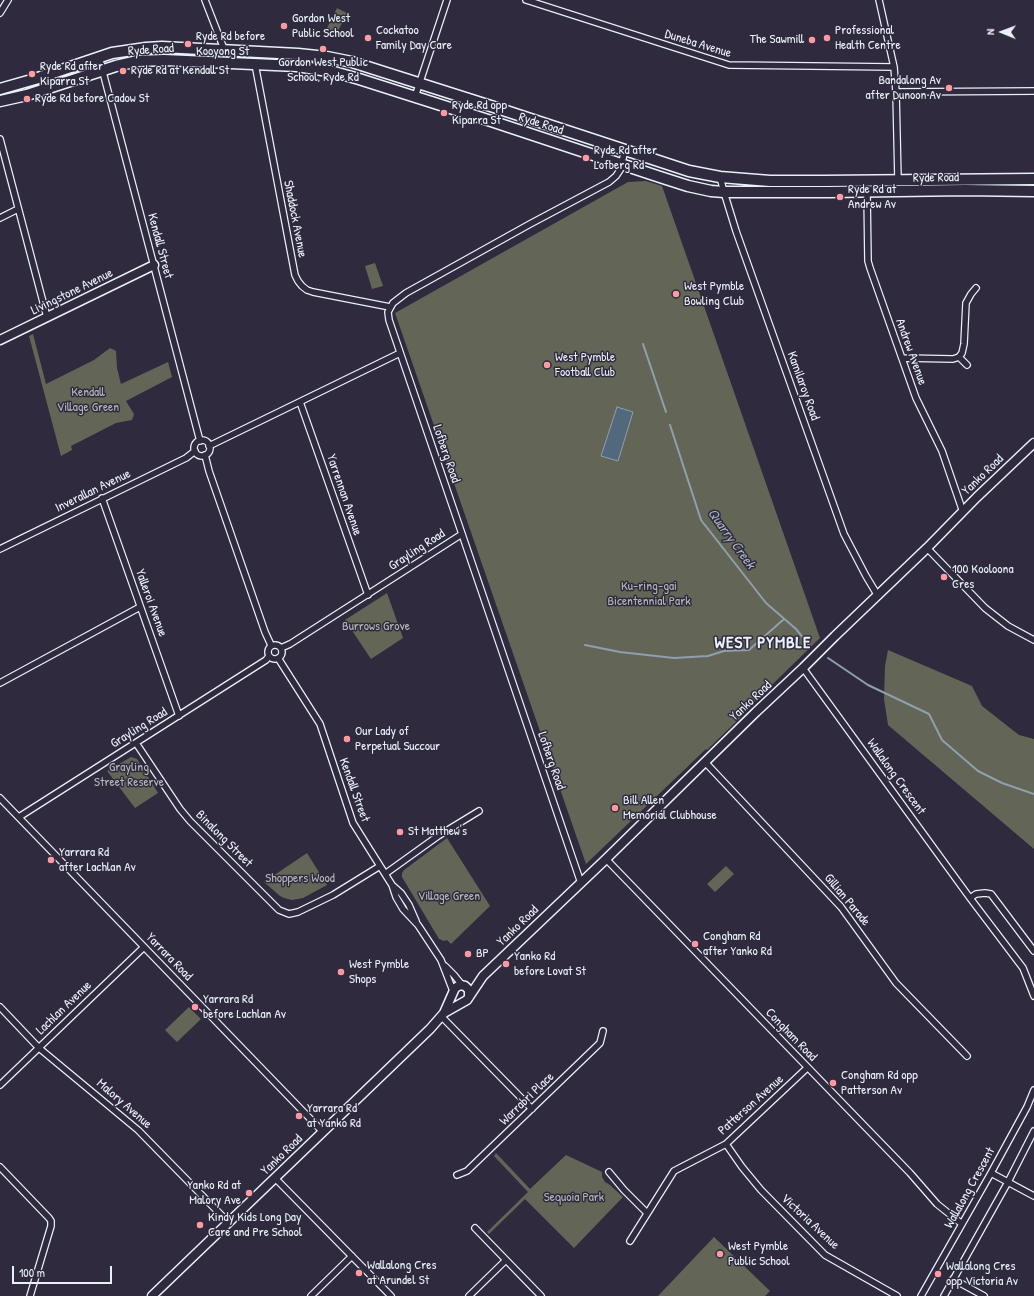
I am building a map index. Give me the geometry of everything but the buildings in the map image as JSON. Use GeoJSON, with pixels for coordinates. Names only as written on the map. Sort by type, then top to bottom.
{"type":"FeatureCollection","features":[{"type":"Feature","properties":{"kind":"highway","name":"Ryde Road"},"geometry":{"type":"LineString","coordinates":[[0,89],[36,79],[99,57],[146,48],[162,47],[224,49],[298,54],[327,57],[352,62],[690,171],[720,177],[770,181],[1034,179]]}},
{"type":"Feature","properties":{"kind":"highway","name":"Ryde Road"},"geometry":{"type":"LineString","coordinates":[[0,101],[26,95],[103,70],[147,60],[301,67],[334,72],[688,186],[724,192],[966,190],[1034,191]]}},
{"type":"Feature","properties":{"kind":"main road","name":"Livingstone Avenue"},"geometry":{"type":"LineString","coordinates":[[0,340],[154,264]]}},
{"type":"Feature","properties":{"kind":"main road","name":"Yanko Road"},"geometry":{"type":"LineString","coordinates":[[152,1296],[430,1029],[443,1014],[466,1001],[483,976],[878,596],[963,512],[977,496],[1034,443]]}},
{"type":"Feature","properties":{"kind":"main road","name":"Yanko Road"},"geometry":{"type":"LineString","coordinates":[[443,1014],[456,986],[463,985],[483,976]]}},
{"type":"Feature","properties":{"kind":"main road"},"geometry":{"type":"LineString","coordinates":[[463,985],[469,990],[469,997]]}},
{"type":"Feature","properties":{"kind":"main road"},"geometry":{"type":"LineString","coordinates":[[452,992],[455,1001],[461,1003]]}},
{"type":"Feature","properties":{"kind":"street"},"geometry":{"type":"LineString","coordinates":[[0,13],[8,0]]}},
{"type":"Feature","properties":{"kind":"street"},"geometry":{"type":"LineString","coordinates":[[204,0],[224,49]]}},
{"type":"Feature","properties":{"kind":"street"},"geometry":{"type":"LineString","coordinates":[[415,97],[447,0]]}},
{"type":"Feature","properties":{"kind":"street","name":"Duneba Avenue"},"geometry":{"type":"LineString","coordinates":[[526,0],[729,65],[894,67]]}},
{"type":"Feature","properties":{"kind":"street"},"geometry":{"type":"LineString","coordinates":[[879,0],[894,67],[898,180]]}},
{"type":"Feature","properties":{"kind":"street","name":"Kendall Street"},"geometry":{"type":"LineString","coordinates":[[99,57],[200,441]]}},
{"type":"Feature","properties":{"kind":"street","name":"Shaddock Avenue"},"geometry":{"type":"LineString","coordinates":[[255,64],[295,275],[298,281],[307,290],[313,292],[390,307]]}},
{"type":"Feature","properties":{"kind":"street"},"geometry":{"type":"LineString","coordinates":[[896,92],[1034,90]]}},
{"type":"Feature","properties":{"kind":"street"},"geometry":{"type":"LineString","coordinates":[[0,140],[47,317]]}},
{"type":"Feature","properties":{"kind":"street"},"geometry":{"type":"LineString","coordinates":[[390,307],[397,299],[406,293],[609,182],[616,176],[622,164],[625,150]]}},
{"type":"Feature","properties":{"kind":"street","name":"Kamilaroy Road"},"geometry":{"type":"LineString","coordinates":[[720,177],[744,253],[844,534],[878,596]]}},
{"type":"Feature","properties":{"kind":"street","name":"Andrew Avenue"},"geometry":{"type":"LineString","coordinates":[[867,192],[868,261],[916,398],[942,452],[963,512]]}},
{"type":"Feature","properties":{"kind":"street"},"geometry":{"type":"LineString","coordinates":[[0,218],[18,209]]}},
{"type":"Feature","properties":{"kind":"street"},"geometry":{"type":"LineString","coordinates":[[902,358],[959,357],[962,353],[964,344],[966,303],[976,288]]}},
{"type":"Feature","properties":{"kind":"street","name":"Lofberg Road"},"geometry":{"type":"LineString","coordinates":[[390,307],[388,316],[400,353],[581,883]]}},
{"type":"Feature","properties":{"kind":"street"},"geometry":{"type":"LineString","coordinates":[[209,446],[400,353]]}},
{"type":"Feature","properties":{"kind":"street"},"geometry":{"type":"LineString","coordinates":[[959,357],[967,365]]}},
{"type":"Feature","properties":{"kind":"street","name":"Yarrennan Avenue"},"geometry":{"type":"LineString","coordinates":[[300,402],[368,595]]}},
{"type":"Feature","properties":{"kind":"street"},"geometry":{"type":"LineString","coordinates":[[200,441],[204,441],[209,446],[209,450],[205,455],[200,456],[195,451],[196,443],[200,441]]}},
{"type":"Feature","properties":{"kind":"street","name":"Inverallan Avenue"},"geometry":{"type":"LineString","coordinates":[[0,549],[186,458],[195,451]]}},
{"type":"Feature","properties":{"kind":"street"},"geometry":{"type":"LineString","coordinates":[[205,455],[209,471],[271,645],[268,651],[269,656],[278,658],[282,652],[281,648],[278,645],[271,645]]}},
{"type":"Feature","properties":{"kind":"street","name":"Yalleroi Avenue"},"geometry":{"type":"LineString","coordinates":[[102,498],[179,716]]}},
{"type":"Feature","properties":{"kind":"street","name":"Grayling Road"},"geometry":{"type":"LineString","coordinates":[[281,648],[290,644],[368,595],[462,534]]}},
{"type":"Feature","properties":{"kind":"street"},"geometry":{"type":"LineString","coordinates":[[927,548],[985,608],[1008,626],[1034,640]]}},
{"type":"Feature","properties":{"kind":"street"},"geometry":{"type":"LineString","coordinates":[[0,683],[140,607]]}},
{"type":"Feature","properties":{"kind":"street","name":"Grayling Road"},"geometry":{"type":"LineString","coordinates":[[19,817],[266,660],[269,656]]}},
{"type":"Feature","properties":{"kind":"street","name":"Kendall Street"},"geometry":{"type":"LineString","coordinates":[[278,658],[320,724],[353,823],[392,885],[396,897],[403,909],[418,925],[443,964],[463,985]]}},
{"type":"Feature","properties":{"kind":"street","name":"Wallalong Crescent"},"geometry":{"type":"LineString","coordinates":[[803,668],[970,898],[1023,968],[1034,996]]}},
{"type":"Feature","properties":{"kind":"street","name":"Binalong Street"},"geometry":{"type":"LineString","coordinates":[[136,743],[180,809],[190,821],[279,910],[290,914],[298,912],[333,895],[380,866]]}},
{"type":"Feature","properties":{"kind":"street","name":"Gillian Parade"},"geometry":{"type":"LineString","coordinates":[[705,762],[841,907],[896,983],[967,1056]]}},
{"type":"Feature","properties":{"kind":"street","name":"Yarrara Road"},"geometry":{"type":"LineString","coordinates":[[0,798],[323,1132]]}},
{"type":"Feature","properties":{"kind":"street"},"geometry":{"type":"LineString","coordinates":[[385,874],[438,836],[478,811]]}},
{"type":"Feature","properties":{"kind":"street","name":"Congham Road"},"geometry":{"type":"LineString","coordinates":[[606,859],[910,1173],[937,1204],[962,1224]]}},
{"type":"Feature","properties":{"kind":"street"},"geometry":{"type":"LineString","coordinates":[[970,898],[976,894],[991,894],[1034,951]]}},
{"type":"Feature","properties":{"kind":"street","name":"Lachlan Avenue"},"geometry":{"type":"LineString","coordinates":[[0,1085],[144,947]]}},
{"type":"Feature","properties":{"kind":"street","name":"Kendall Street"},"geometry":{"type":"LineString","coordinates":[[443,964],[452,992]]}},
{"type":"Feature","properties":{"kind":"street","name":"Malory Avenue"},"geometry":{"type":"LineString","coordinates":[[0,1007],[39,1048],[138,1130],[229,1223]]}},
{"type":"Feature","properties":{"kind":"street"},"geometry":{"type":"LineString","coordinates":[[443,1014],[532,1109]]}},
{"type":"Feature","properties":{"kind":"street","name":"Warrabri Place"},"geometry":{"type":"LineString","coordinates":[[457,1175],[467,1171],[600,1043],[603,1031]]}},
{"type":"Feature","properties":{"kind":"street","name":"Patterson Avenue"},"geometry":{"type":"LineString","coordinates":[[630,1241],[674,1171],[726,1144],[807,1068]]}},
{"type":"Feature","properties":{"kind":"street","name":"Wallalong Crescent"},"geometry":{"type":"LineString","coordinates":[[921,1296],[991,1173],[1027,1107],[1034,1090]]}},
{"type":"Feature","properties":{"kind":"street"},"geometry":{"type":"LineString","coordinates":[[944,1296],[1008,1182],[1034,1131]]}},
{"type":"Feature","properties":{"kind":"street","name":"Victoria Avenue"},"geometry":{"type":"LineString","coordinates":[[726,1144],[761,1190],[825,1255],[897,1296]]}},
{"type":"Feature","properties":{"kind":"street"},"geometry":{"type":"LineString","coordinates":[[0,1167],[51,1221],[51,1226],[30,1296]]}},
{"type":"Feature","properties":{"kind":"street"},"geometry":{"type":"LineString","coordinates":[[610,1172],[624,1190],[647,1213]]}},
{"type":"Feature","properties":{"kind":"street"},"geometry":{"type":"LineString","coordinates":[[991,1173],[1034,1196]]}},
{"type":"Feature","properties":{"kind":"street"},"geometry":{"type":"LineString","coordinates":[[275,1178],[391,1296]]}},
{"type":"Feature","properties":{"kind":"street"},"geometry":{"type":"LineString","coordinates":[[474,1228],[541,1296]]}},
{"type":"Feature","properties":{"kind":"street"},"geometry":{"type":"LineString","coordinates":[[311,1296],[352,1256]]}},
{"type":"Feature","properties":{"kind":"street"},"geometry":{"type":"LineString","coordinates":[[469,1296],[506,1260]]}},
{"type":"Feature","properties":{"kind":"street"},"geometry":{"type":"LineString","coordinates":[[954,1279],[984,1296]]}},
{"type":"Feature","properties":{"kind":"green space"},"geometry":{"type":"Polygon","coordinates":[[[337,8],[347,13],[336,35],[326,30],[337,8]]]}},
{"type":"Feature","properties":{"kind":"green space","name":"Ku-ring-gai Bicentennial Park"},"geometry":{"type":"Polygon","coordinates":[[[646,181],[662,186],[820,638],[707,750],[706,749],[586,864],[395,313],[628,182],[646,181]]]}},
{"type":"Feature","properties":{"kind":"green space"},"geometry":{"type":"Polygon","coordinates":[[[375,263],[383,286],[372,289],[365,266],[375,263]]]}},
{"type":"Feature","properties":{"kind":"green space","name":"Kendall Village Green"},"geometry":{"type":"Polygon","coordinates":[[[33,334],[46,384],[94,360],[110,348],[116,351],[117,368],[121,384],[168,362],[172,377],[126,401],[134,414],[132,420],[116,423],[71,446],[72,450],[61,456],[29,336],[33,334]]]}},
{"type":"Feature","properties":{"kind":"green space","name":"Burrows Grove"},"geometry":{"type":"Polygon","coordinates":[[[387,593],[403,638],[371,659],[345,620],[387,593]]]}},
{"type":"Feature","properties":{"kind":"green space"},"geometry":{"type":"Polygon","coordinates":[[[888,650],[972,686],[982,706],[1019,735],[1034,739],[1034,849],[888,725],[884,699],[885,666],[888,650]]]}},
{"type":"Feature","properties":{"kind":"green space","name":"Grayling Street Reserve"},"geometry":{"type":"Polygon","coordinates":[[[131,757],[137,759],[158,793],[135,808],[107,771],[131,757]]]}},
{"type":"Feature","properties":{"kind":"green space","name":"Village Green"},"geometry":{"type":"Polygon","coordinates":[[[447,838],[490,906],[451,944],[447,940],[444,941],[439,939],[402,877],[404,870],[447,838]]]}},
{"type":"Feature","properties":{"kind":"green space","name":"Shoppers Wood"},"geometry":{"type":"Polygon","coordinates":[[[307,853],[327,885],[303,898],[292,900],[280,896],[264,882],[307,853]]]}},
{"type":"Feature","properties":{"kind":"green space"},"geometry":{"type":"Polygon","coordinates":[[[726,866],[734,874],[715,892],[707,884],[726,866]]]}},
{"type":"Feature","properties":{"kind":"green space"},"geometry":{"type":"Polygon","coordinates":[[[189,1007],[201,1019],[177,1042],[165,1030],[189,1007]]]}},
{"type":"Feature","properties":{"kind":"green space","name":"Sequoia Park"},"geometry":{"type":"Polygon","coordinates":[[[496,1153],[530,1189],[566,1155],[602,1172],[602,1177],[605,1182],[623,1197],[574,1248],[525,1199],[489,1234],[487,1232],[528,1192],[494,1156],[496,1153]]]}},
{"type":"Feature","properties":{"kind":"green space"},"geometry":{"type":"Polygon","coordinates":[[[714,1237],[770,1291],[765,1296],[658,1296],[714,1237]]]}},
{"type":"Feature","properties":{"kind":"water"},"geometry":{"type":"Polygon","coordinates":[[[617,407],[633,412],[618,461],[601,456],[617,407]]]}},
{"type":"Feature","properties":{"kind":"waterway","name":"Quarry Creek"},"geometry":{"type":"LineString","coordinates":[[643,344],[666,412]]}},
{"type":"Feature","properties":{"kind":"waterway","name":"Quarry Creek"},"geometry":{"type":"LineString","coordinates":[[670,425],[701,520],[766,603],[796,629],[809,645]]}},
{"type":"Feature","properties":{"kind":"waterway"},"geometry":{"type":"LineString","coordinates":[[585,645],[620,652],[674,658],[708,656],[724,651],[749,650],[784,619]]}},
{"type":"Feature","properties":{"kind":"waterway","name":"Quarry Creek"},"geometry":{"type":"LineString","coordinates":[[828,658],[868,685],[929,714],[942,740],[978,771],[1002,783],[1034,794]]}},
{"type":"Feature","properties":{"kind":"place","name":"Gordon West Public School"},"geometry":{"type":"Point","coordinates":[284,26]}},
{"type":"Feature","properties":{"kind":"place","name":"Cockatoo Family Day Care"},"geometry":{"type":"Point","coordinates":[368,38]}},
{"type":"Feature","properties":{"kind":"place","name":"Professional Health Centre"},"geometry":{"type":"Point","coordinates":[827,38]}},
{"type":"Feature","properties":{"kind":"place","name":"The Sawmill"},"geometry":{"type":"Point","coordinates":[812,40]}},
{"type":"Feature","properties":{"kind":"place","name":"Ryde Rd before Kooyong St"},"geometry":{"type":"Point","coordinates":[188,44]}},
{"type":"Feature","properties":{"kind":"place","name":"Gordon West Public School, Ryde Rd"},"geometry":{"type":"Point","coordinates":[323,49]}},
{"type":"Feature","properties":{"kind":"place","name":"Ryde Rd at Kendall St"},"geometry":{"type":"Point","coordinates":[123,71]}},
{"type":"Feature","properties":{"kind":"place","name":"Ryde Rd after Kiparra St"},"geometry":{"type":"Point","coordinates":[32,74]}},
{"type":"Feature","properties":{"kind":"place","name":"Bandalong Av after Dunoon Av"},"geometry":{"type":"Point","coordinates":[949,88]}},
{"type":"Feature","properties":{"kind":"place","name":"Ryde Rd before Cadow St"},"geometry":{"type":"Point","coordinates":[27,99]}},
{"type":"Feature","properties":{"kind":"place","name":"Ryde Rd opp Kiparra St"},"geometry":{"type":"Point","coordinates":[444,113]}},
{"type":"Feature","properties":{"kind":"place","name":"Ryde Rd after Lofberg Rd"},"geometry":{"type":"Point","coordinates":[586,158]}},
{"type":"Feature","properties":{"kind":"place","name":"Ryde Rd at Andrew Av"},"geometry":{"type":"Point","coordinates":[840,197]}},
{"type":"Feature","properties":{"kind":"place","name":"West Pymble Bowling Club"},"geometry":{"type":"Point","coordinates":[676,294]}},
{"type":"Feature","properties":{"kind":"place","name":"West Pymble Football Club"},"geometry":{"type":"Point","coordinates":[547,365]}},
{"type":"Feature","properties":{"kind":"place","name":"100 Kooloona Cres"},"geometry":{"type":"Point","coordinates":[944,577]}},
{"type":"Feature","properties":{"kind":"place","name":"Our Lady of Perpetual Succour"},"geometry":{"type":"Point","coordinates":[347,739]}},
{"type":"Feature","properties":{"kind":"place","name":"Bill Allen Memorial Clubhouse"},"geometry":{"type":"Point","coordinates":[615,808]}},
{"type":"Feature","properties":{"kind":"place","name":"St Matthew's"},"geometry":{"type":"Point","coordinates":[400,832]}},
{"type":"Feature","properties":{"kind":"place","name":"Yarrara Rd after Lachlan Av"},"geometry":{"type":"Point","coordinates":[51,860]}},
{"type":"Feature","properties":{"kind":"place","name":"Congham Rd after Yanko Rd"},"geometry":{"type":"Point","coordinates":[695,944]}},
{"type":"Feature","properties":{"kind":"place","name":"BP"},"geometry":{"type":"Point","coordinates":[468,954]}},
{"type":"Feature","properties":{"kind":"place","name":"Yanko Rd before Lovat St"},"geometry":{"type":"Point","coordinates":[506,964]}},
{"type":"Feature","properties":{"kind":"place","name":"West Pymble Shops"},"geometry":{"type":"Point","coordinates":[341,972]}},
{"type":"Feature","properties":{"kind":"place","name":"Yarrara Rd before Lachlan Av"},"geometry":{"type":"Point","coordinates":[195,1007]}},
{"type":"Feature","properties":{"kind":"place","name":"Congham Rd opp Patterson Av"},"geometry":{"type":"Point","coordinates":[833,1083]}},
{"type":"Feature","properties":{"kind":"place","name":"Yarrara Rd at Yanko Rd"},"geometry":{"type":"Point","coordinates":[299,1116]}},
{"type":"Feature","properties":{"kind":"place","name":"Yanko Rd at Malory Ave"},"geometry":{"type":"Point","coordinates":[249,1193]}},
{"type":"Feature","properties":{"kind":"place","name":"Kindy Kids Long Day Care and Pre School"},"geometry":{"type":"Point","coordinates":[200,1225]}},
{"type":"Feature","properties":{"kind":"place","name":"West Pymble Public School"},"geometry":{"type":"Point","coordinates":[720,1254]}},
{"type":"Feature","properties":{"kind":"place","name":"Wallalong Cres at Arundel St"},"geometry":{"type":"Point","coordinates":[359,1273]}},
{"type":"Feature","properties":{"kind":"place","name":"Wallalong Cres opp Victoria Av"},"geometry":{"type":"Point","coordinates":[938,1274]}},
{"type":"Feature","properties":{"kind":"district","name":"WEST PYMBLE"},"geometry":{"type":"Point","coordinates":[763,643]}}]}
